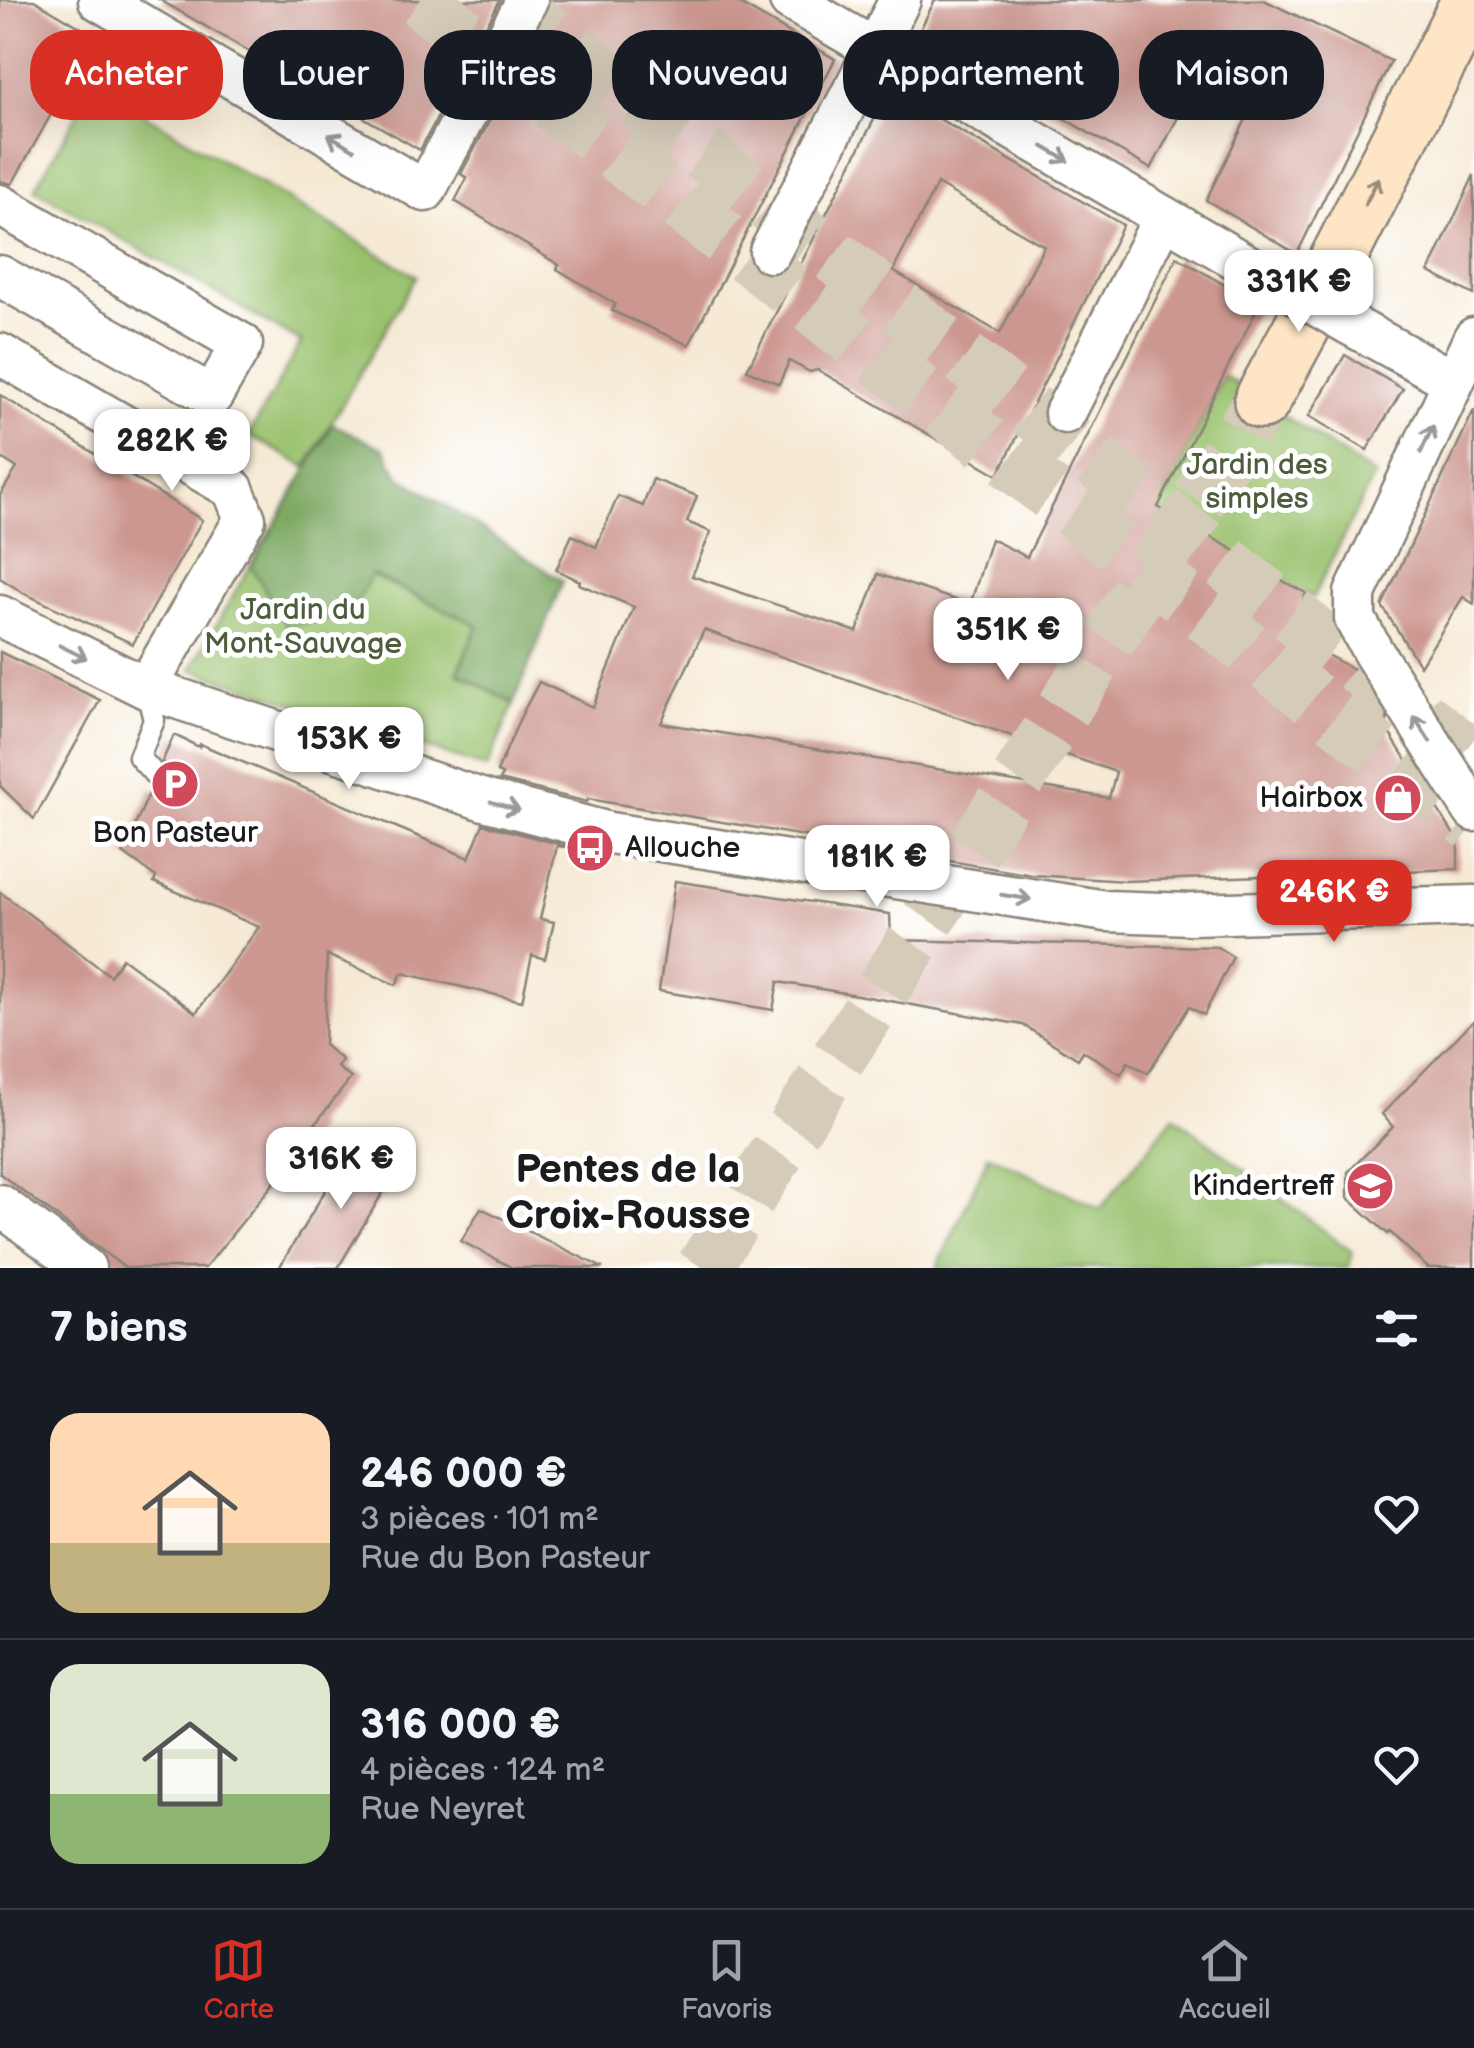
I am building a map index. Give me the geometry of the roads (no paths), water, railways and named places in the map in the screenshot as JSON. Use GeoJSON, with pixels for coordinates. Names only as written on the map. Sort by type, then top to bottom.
{"type":"FeatureCollection","features":[{"type":"Feature","properties":{"kind":"street"},"geometry":{"type":"LineString","coordinates":[[99,0],[144,11],[425,191],[527,0]]}},
{"type":"Feature","properties":{"kind":"street"},"geometry":{"type":"LineString","coordinates":[[790,0],[843,31]]}},
{"type":"Feature","properties":{"kind":"street"},"geometry":{"type":"LineString","coordinates":[[884,30],[900,0]]}},
{"type":"Feature","properties":{"kind":"street"},"geometry":{"type":"LineString","coordinates":[[1262,401],[1470,0]]}},
{"type":"Feature","properties":{"kind":"street"},"geometry":{"type":"LineString","coordinates":[[770,252],[843,110]]}},
{"type":"Feature","properties":{"kind":"street"},"geometry":{"type":"LineString","coordinates":[[997,120],[1453,381]]}},
{"type":"Feature","properties":{"kind":"street"},"geometry":{"type":"LineString","coordinates":[[0,205],[242,344],[212,396],[0,276]]}},
{"type":"Feature","properties":{"kind":"street"},"geometry":{"type":"LineString","coordinates":[[1065,413],[1164,217]]}},
{"type":"Feature","properties":{"kind":"street"},"geometry":{"type":"LineString","coordinates":[[1474,338],[1354,593],[1355,619],[1372,652],[1474,811]]}},
{"type":"Feature","properties":{"kind":"street"},"geometry":{"type":"LineString","coordinates":[[0,354],[233,489],[245,519],[146,688]]}},
{"type":"Feature","properties":{"kind":"street"},"geometry":{"type":"LineString","coordinates":[[0,616],[146,688],[574,825],[1106,911],[1191,914],[1474,906]]}},
{"type":"Feature","properties":{"kind":"street"},"geometry":{"type":"LineString","coordinates":[[0,1205],[85,1268]]}},
{"type":"Feature","properties":{"kind":"lane"},"geometry":{"type":"LineString","coordinates":[[146,688],[154,720],[139,757],[156,776],[174,784]]}},
{"type":"Feature","properties":{"kind":"tunnel"},"geometry":{"type":"LineString","coordinates":[[420,0],[1474,825]]}},
{"type":"Feature","properties":{"kind":"tunnel"},"geometry":{"type":"LineString","coordinates":[[507,0],[1474,758]]}},
{"type":"Feature","properties":{"kind":"tunnel"},"geometry":{"type":"LineString","coordinates":[[703,1268],[1262,401]]}},
{"type":"Feature","properties":{"kind":"place","name":"Bon Pasteur"},"geometry":{"type":"Point","coordinates":[175,784]}},
{"type":"Feature","properties":{"kind":"place","name":"Hairbox"},"geometry":{"type":"Point","coordinates":[1398,798]}},
{"type":"Feature","properties":{"kind":"place","name":"Allouche"},"geometry":{"type":"Point","coordinates":[590,848]}},
{"type":"Feature","properties":{"kind":"place","name":"Kindertreff"},"geometry":{"type":"Point","coordinates":[1370,1186]}},
{"type":"Feature","properties":{"kind":"district","name":"Pentes de la Croix-Rousse"},"geometry":{"type":"Point","coordinates":[628,1193]}},
{"type":"Feature","properties":{"kind":"park label","name":"Jardin des simples"},"geometry":{"type":"Point","coordinates":[1257,482]}},
{"type":"Feature","properties":{"kind":"park label","name":"Jardin du Mont-Sauvage"},"geometry":{"type":"Point","coordinates":[303,627]}}]}
